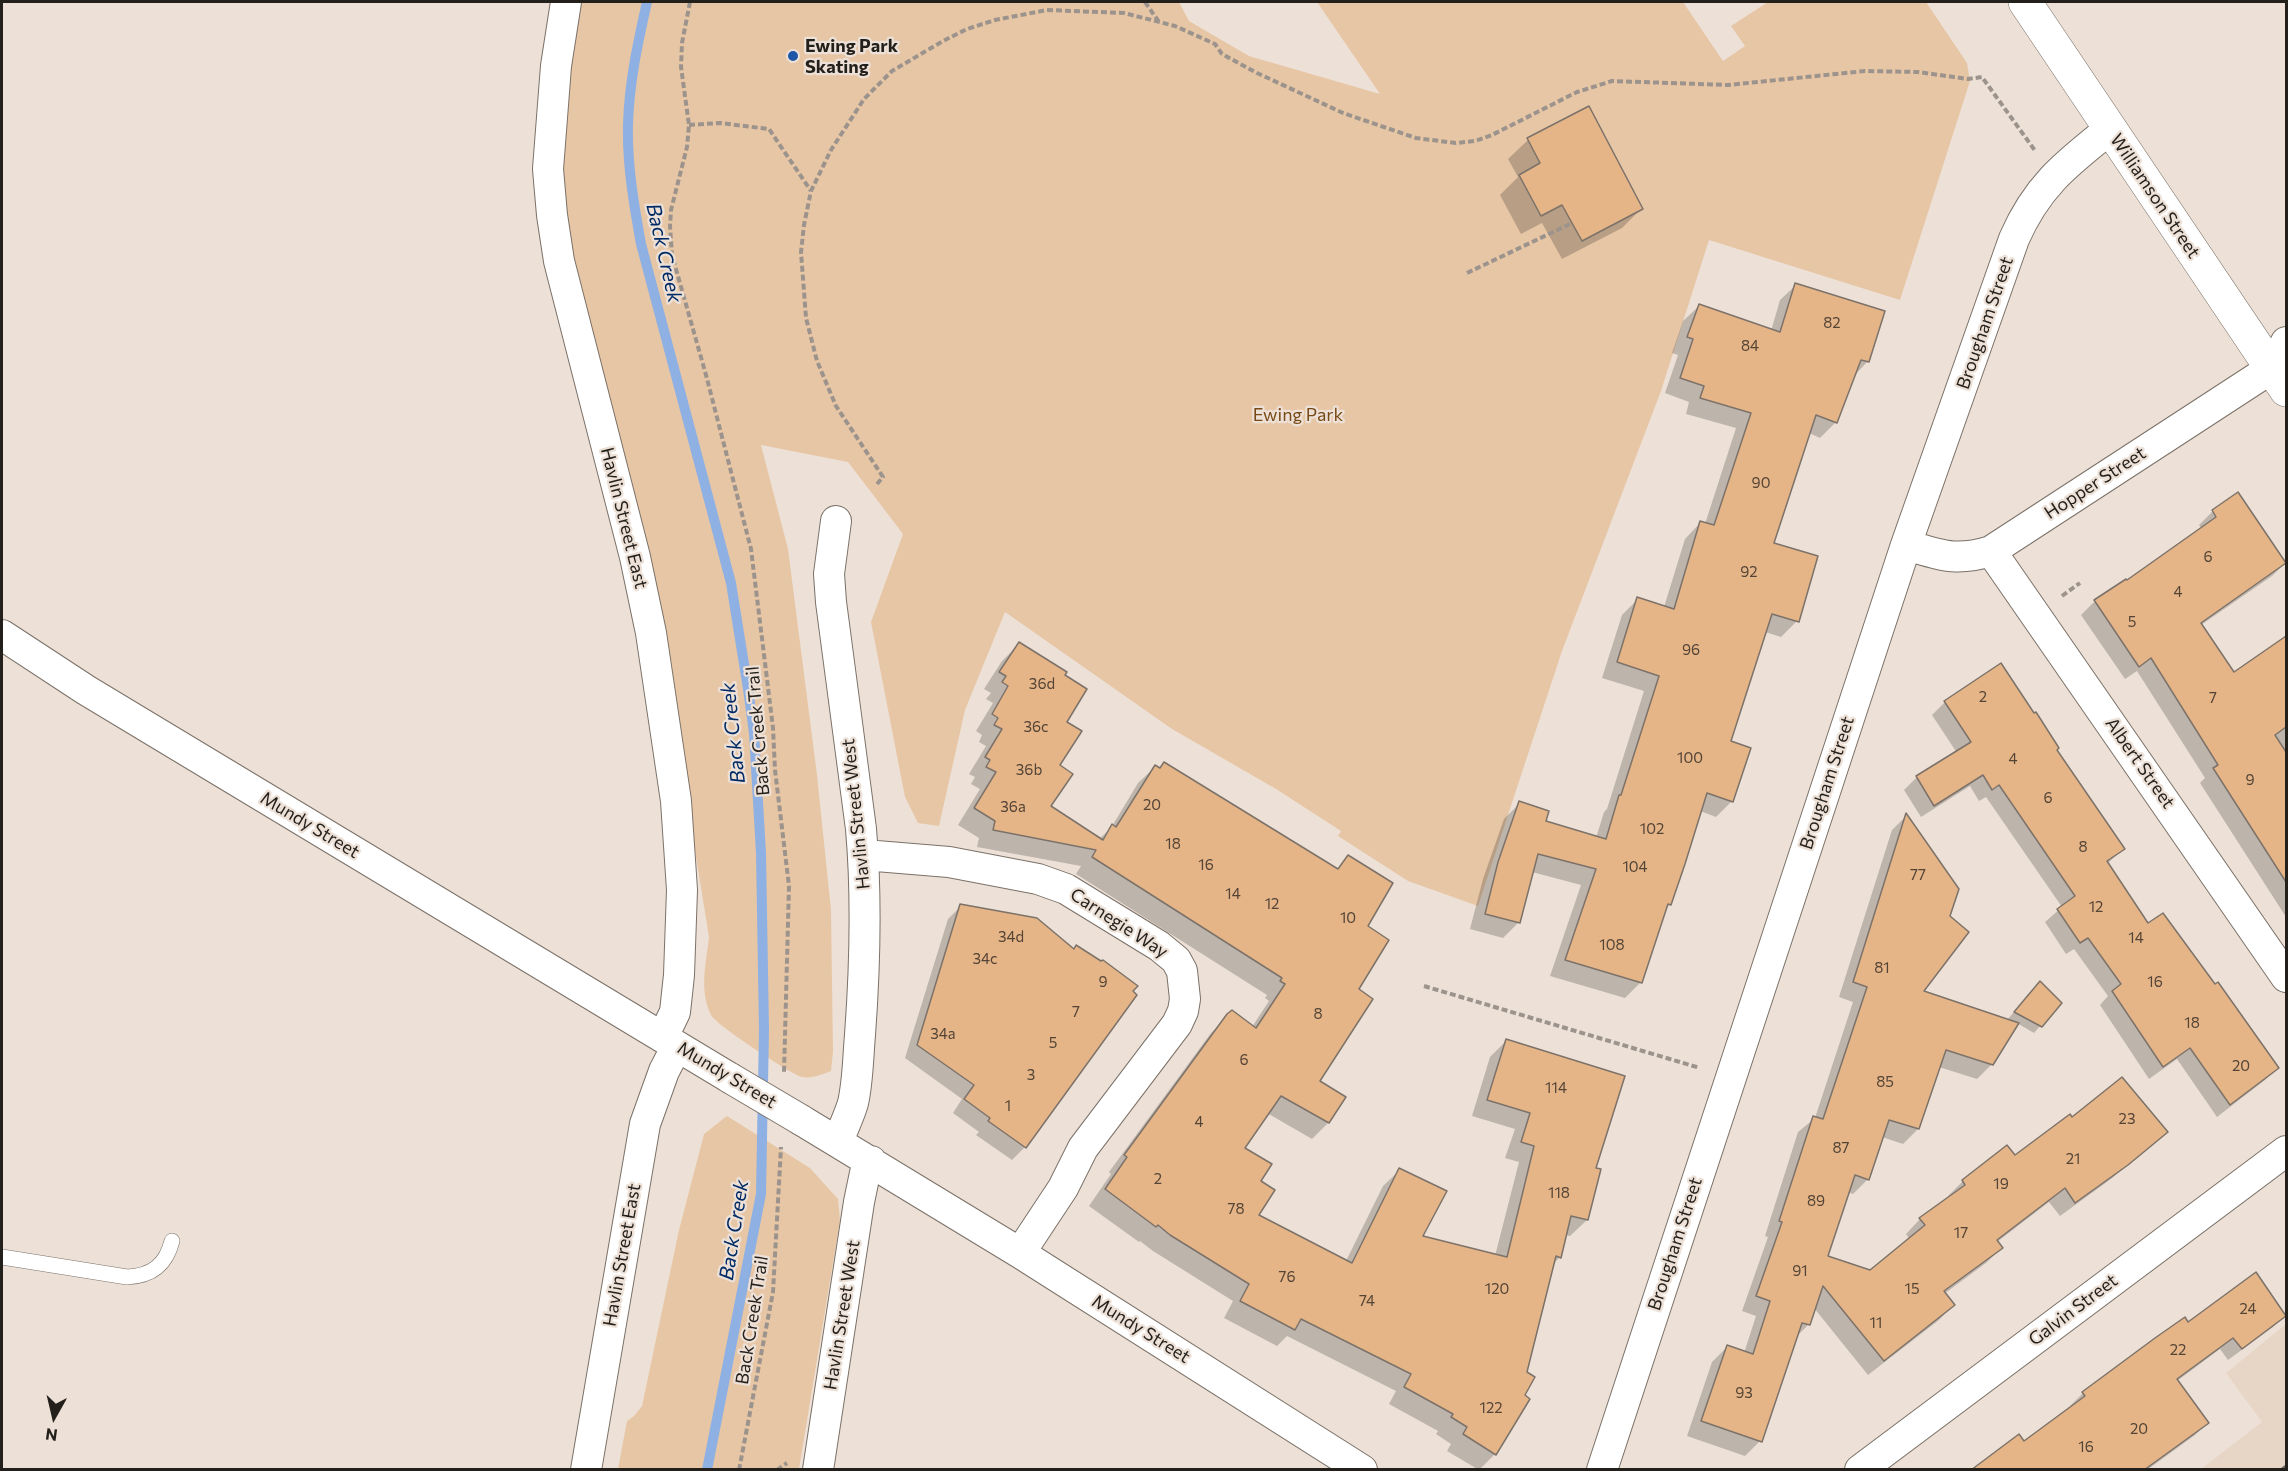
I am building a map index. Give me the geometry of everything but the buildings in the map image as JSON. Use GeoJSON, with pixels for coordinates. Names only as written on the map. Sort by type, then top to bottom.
{"type":"FeatureCollection","features":[{"type":"Feature","properties":{"kind":"street","name":"Havlin Street East"},"geometry":{"type":"LineString","coordinates":[[566,2],[556,66],[551,120],[548,169],[552,215],[559,261],[635,557],[651,633],[676,801],[682,890],[680,975],[675,1012],[664,1071],[645,1124],[586,1470]]}},
{"type":"Feature","properties":{"kind":"street","name":"Williamson Street"},"geometry":{"type":"LineString","coordinates":[[2025,2],[2110,129],[2283,367]]}},
{"type":"Feature","properties":{"kind":"street","name":"Brougham Street"},"geometry":{"type":"LineString","coordinates":[[1602,1470],[1729,1077],[1906,545],[2006,262],[2022,222],[2035,199],[2054,176],[2110,129]]}},
{"type":"Feature","properties":{"kind":"street","name":"Hopper Street"},"geometry":{"type":"LineString","coordinates":[[1906,545],[1957,558],[1991,551],[2283,367]]}},
{"type":"Feature","properties":{"kind":"street","name":"Havlin Street West"},"geometry":{"type":"LineString","coordinates":[[836,520],[829,562],[830,593],[864,855],[865,925],[862,1011],[855,1089],[850,1114],[837,1141]]}},
{"type":"Feature","properties":{"kind":"street","name":"Albert Street"},"geometry":{"type":"LineString","coordinates":[[1991,551],[2286,977]]}},
{"type":"Feature","properties":{"kind":"street","name":"Mundy Street"},"geometry":{"type":"LineString","coordinates":[[2,635],[86,690],[730,1078],[791,1129],[837,1141],[871,1161],[1362,1470]]}},
{"type":"Feature","properties":{"kind":"street","name":"Mundy Street"},"geometry":{"type":"LineString","coordinates":[[2,659],[86,690]]}},
{"type":"Feature","properties":{"kind":"street","name":"Carnegie Way"},"geometry":{"type":"LineString","coordinates":[[864,855],[949,862],[1056,884],[1159,946],[1176,960],[1182,971],[1185,999],[1177,1024],[1083,1148],[1063,1188],[1020,1253]]}},
{"type":"Feature","properties":{"kind":"street","name":"Galvin Street"},"geometry":{"type":"LineString","coordinates":[[1860,1470],[2286,1151]]}},
{"type":"Feature","properties":{"kind":"street","name":"Havlin Street West"},"geometry":{"type":"LineString","coordinates":[[818,1470],[861,1195],[865,1173],[871,1161]]}},
{"type":"Feature","properties":{"kind":"lane"},"geometry":{"type":"LineString","coordinates":[[2,1257],[127,1277],[141,1276],[154,1271],[164,1262],[172,1241]]}},
{"type":"Feature","properties":{"kind":"path","name":"Back Creek Trail"},"geometry":{"type":"LineString","coordinates":[[690,2],[682,43],[681,67],[689,125],[687,147],[671,210],[672,255],[751,549],[755,578],[773,728],[777,798],[789,886],[784,1081]]}},
{"type":"Feature","properties":{"kind":"path"},"geometry":{"type":"LineString","coordinates":[[1145,2],[1159,22]]}},
{"type":"Feature","properties":{"kind":"path"},"geometry":{"type":"LineString","coordinates":[[877,484],[883,477],[836,406],[817,361],[806,318],[801,252],[812,191],[831,150],[864,99],[891,71],[943,40],[995,20],[1047,10],[1124,13],[1175,26],[1215,44],[1222,54],[1255,72],[1343,113],[1416,138],[1436,142],[1456,143],[1492,135],[1577,92],[1612,81],[1728,85],[1856,71],[1918,72],[1968,79],[1983,77],[2036,153]]}},
{"type":"Feature","properties":{"kind":"path"},"geometry":{"type":"LineString","coordinates":[[689,125],[720,123],[769,129],[812,191]]}},
{"type":"Feature","properties":{"kind":"path"},"geometry":{"type":"LineString","coordinates":[[1467,273],[1537,242],[1572,223]]}},
{"type":"Feature","properties":{"kind":"path"},"geometry":{"type":"LineString","coordinates":[[1425,987],[1729,1077]]}},
{"type":"Feature","properties":{"kind":"path","name":"Back Creek Trail"},"geometry":{"type":"LineString","coordinates":[[739,1470],[773,1292],[791,1129]]}},
{"type":"Feature","properties":{"kind":"shaded area"},"geometry":{"type":"Polygon","coordinates":[[[2286,1324],[2286,1469],[2201,1469],[2262,1422],[2226,1373],[2286,1324]]]}},
{"type":"Feature","properties":{"kind":"green space","name":"Ewing Park"},"geometry":{"type":"Polygon","coordinates":[[[574,2],[1179,2],[1189,21],[1249,56],[1380,94],[1317,2],[1683,2],[1723,61],[1745,46],[1731,26],[1768,2],[1926,2],[1967,63],[1970,81],[1900,300],[1709,240],[1661,391],[1562,651],[1478,906],[1408,881],[1338,836],[1341,831],[1276,789],[1172,729],[1005,612],[965,710],[939,826],[918,823],[905,797],[871,622],[903,534],[848,462],[761,445],[788,549],[817,775],[831,910],[833,1052],[831,1071],[807,1077],[799,1076],[781,1066],[725,1028],[711,1015],[707,1006],[704,977],[709,937],[652,586],[559,212],[574,2]]]}},
{"type":"Feature","properties":{"kind":"green space"},"geometry":{"type":"Polygon","coordinates":[[[727,1116],[810,1168],[838,1199],[840,1220],[799,1469],[618,1469],[627,1421],[642,1406],[679,1230],[704,1134],[727,1116]]]}},
{"type":"Feature","properties":{"kind":"waterway","name":"Back Creek"},"geometry":{"type":"LineString","coordinates":[[647,2],[630,94],[628,140],[632,185],[641,244],[731,583],[754,733],[761,853],[764,1030],[761,1194],[707,1470]]}},
{"type":"Feature","properties":{"kind":"railway"},"geometry":{"type":"LineString","coordinates":[[2282,1470],[2286,1467]]}},
{"type":"Feature","properties":{"kind":"place","name":"Ewing Park Skating"},"geometry":{"type":"Point","coordinates":[793,56]}}]}
